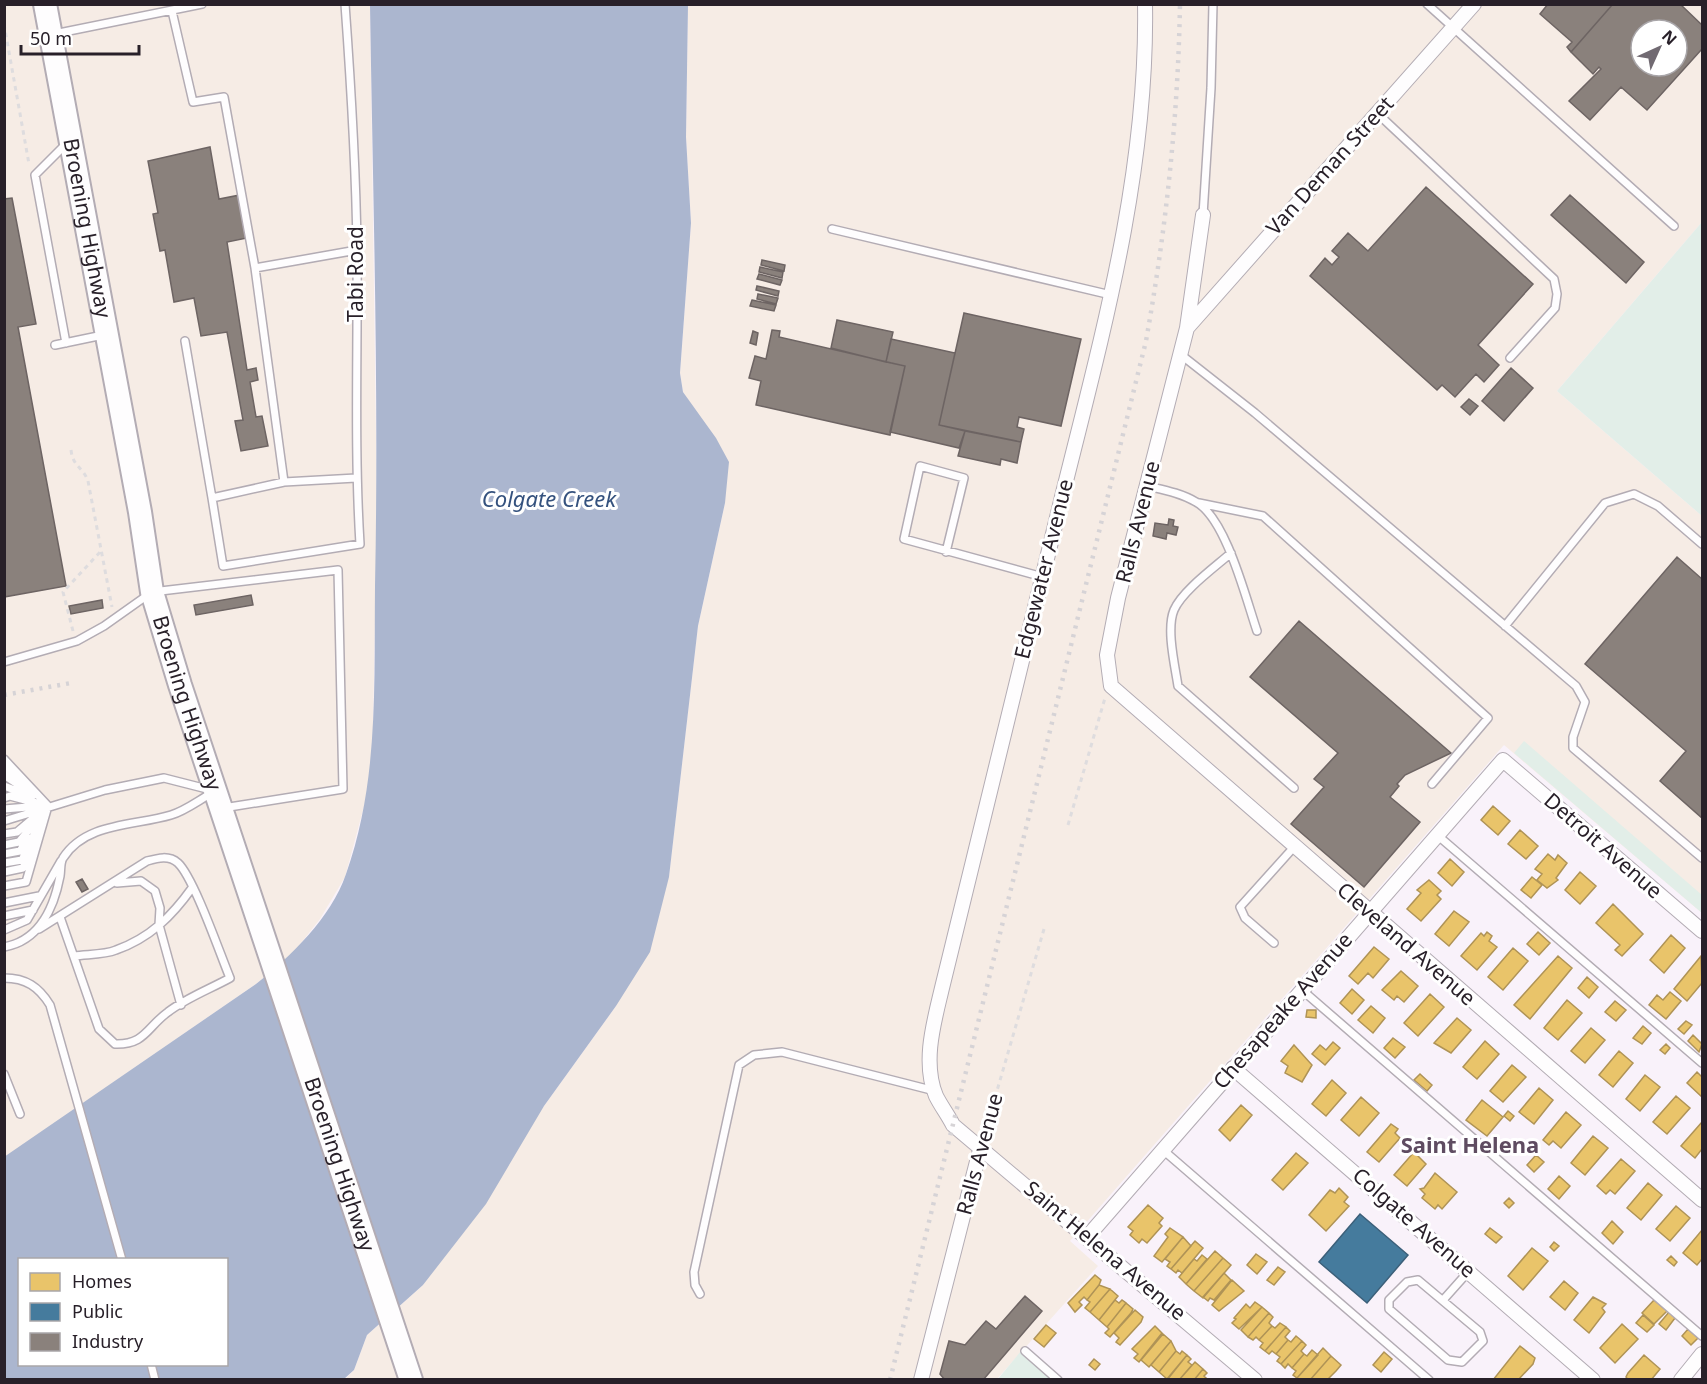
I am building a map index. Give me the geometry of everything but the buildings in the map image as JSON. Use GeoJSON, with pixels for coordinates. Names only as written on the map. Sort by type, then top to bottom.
{"type":"FeatureCollection","features":[{"type":"Feature","properties":{"kind":"main road","name":"Broening Highway"},"geometry":{"type":"LineString","coordinates":[[45,4],[140,512],[152,591],[180,685],[267,940],[411,1380]]}},
{"type":"Feature","properties":{"kind":"street","name":"Edgewater Avenue"},"geometry":{"type":"LineString","coordinates":[[953,1125],[935,1091],[930,1051],[933,1029],[1092,382],[1111,296],[1140,112],[1145,4]]}},
{"type":"Feature","properties":{"kind":"street","name":"Van Deman Street"},"geometry":{"type":"LineString","coordinates":[[1187,328],[1474,4]]}},
{"type":"Feature","properties":{"kind":"street","name":"Ralls Avenue"},"geometry":{"type":"LineString","coordinates":[[1111,686],[1107,656],[1118,598],[1187,328],[1203,215]]}},
{"type":"Feature","properties":{"kind":"street","name":"Cleveland Avenue"},"geometry":{"type":"LineString","coordinates":[[1111,686],[1368,912],[1702,1200]]}},
{"type":"Feature","properties":{"kind":"street","name":"Chesapeake Avenue"},"geometry":{"type":"LineString","coordinates":[[1088,1236],[1436,834],[1503,760]]}},
{"type":"Feature","properties":{"kind":"street","name":"Detroit Avenue"},"geometry":{"type":"LineString","coordinates":[[1503,760],[1702,932]]}},
{"type":"Feature","properties":{"kind":"street","name":"Colgate Avenue"},"geometry":{"type":"LineString","coordinates":[[1233,1068],[1470,1271],[1593,1380]]}},
{"type":"Feature","properties":{"kind":"street","name":"Saint Helena Avenue"},"geometry":{"type":"LineString","coordinates":[[953,1125],[1088,1236],[1255,1380]]}},
{"type":"Feature","properties":{"kind":"street","name":"Ralls Avenue"},"geometry":{"type":"LineString","coordinates":[[921,1380],[981,1146]]}},
{"type":"Feature","properties":{"kind":"street"},"geometry":{"type":"LineString","coordinates":[[1681,1380],[1702,1354]]}},
{"type":"Feature","properties":{"kind":"lane"},"geometry":{"type":"LineString","coordinates":[[51,34],[202,4]]}},
{"type":"Feature","properties":{"kind":"lane","name":"Tabi Road"},"geometry":{"type":"LineString","coordinates":[[212,498],[223,566],[360,544],[356,478],[357,250],[353,122],[345,4]]}},
{"type":"Feature","properties":{"kind":"lane"},"geometry":{"type":"LineString","coordinates":[[1203,215],[1212,88],[1213,4]]}},
{"type":"Feature","properties":{"kind":"lane"},"geometry":{"type":"LineString","coordinates":[[1427,4],[1674,226]]}},
{"type":"Feature","properties":{"kind":"lane"},"geometry":{"type":"LineString","coordinates":[[172,11],[193,102],[224,97],[255,267],[284,482]]}},
{"type":"Feature","properties":{"kind":"lane"},"geometry":{"type":"LineString","coordinates":[[1377,113],[1554,279],[1557,294],[1555,308],[1510,358]]}},
{"type":"Feature","properties":{"kind":"lane"},"geometry":{"type":"LineString","coordinates":[[66,342],[35,175],[48,159],[70,141]]}},
{"type":"Feature","properties":{"kind":"lane"},"geometry":{"type":"LineString","coordinates":[[832,229],[1111,296]]}},
{"type":"Feature","properties":{"kind":"lane"},"geometry":{"type":"LineString","coordinates":[[255,267],[357,250]]}},
{"type":"Feature","properties":{"kind":"lane"},"geometry":{"type":"LineString","coordinates":[[55,345],[106,335]]}},
{"type":"Feature","properties":{"kind":"lane"},"geometry":{"type":"LineString","coordinates":[[185,341],[212,498],[284,482],[356,478]]}},
{"type":"Feature","properties":{"kind":"lane"},"geometry":{"type":"LineString","coordinates":[[1180,354],[1255,413],[1576,686],[1585,702],[1573,737],[1573,748],[1702,858]]}},
{"type":"Feature","properties":{"kind":"lane"},"geometry":{"type":"LineString","coordinates":[[946,552],[964,478],[920,466],[904,539],[946,552],[1043,577]]}},
{"type":"Feature","properties":{"kind":"lane"},"geometry":{"type":"LineString","coordinates":[[1147,486],[1176,493],[1199,502],[1263,516],[1488,717],[1432,784]]}},
{"type":"Feature","properties":{"kind":"lane"},"geometry":{"type":"LineString","coordinates":[[1505,626],[1605,502],[1634,494],[1658,506],[1702,544]]}},
{"type":"Feature","properties":{"kind":"lane"},"geometry":{"type":"LineString","coordinates":[[1199,502],[1222,531],[1257,632]]}},
{"type":"Feature","properties":{"kind":"lane"},"geometry":{"type":"LineString","coordinates":[[1231,553],[1186,594],[1174,610],[1172,640],[1178,686],[1294,788]]}},
{"type":"Feature","properties":{"kind":"lane"},"geometry":{"type":"LineString","coordinates":[[4,662],[75,641],[115,619],[152,591],[339,570],[343,789],[219,800],[173,814],[93,832],[77,843],[62,860],[27,920],[4,930]]}},
{"type":"Feature","properties":{"kind":"lane"},"geometry":{"type":"LineString","coordinates":[[4,761],[48,806]]}},
{"type":"Feature","properties":{"kind":"lane"},"geometry":{"type":"LineString","coordinates":[[4,769],[48,806]]}},
{"type":"Feature","properties":{"kind":"lane"},"geometry":{"type":"LineString","coordinates":[[4,775],[48,806]]}},
{"type":"Feature","properties":{"kind":"lane"},"geometry":{"type":"LineString","coordinates":[[4,821],[105,790],[164,778],[219,800]]}},
{"type":"Feature","properties":{"kind":"lane"},"geometry":{"type":"LineString","coordinates":[[4,786],[8,785],[48,806]]}},
{"type":"Feature","properties":{"kind":"lane"},"geometry":{"type":"LineString","coordinates":[[4,798],[10,796],[48,806]]}},
{"type":"Feature","properties":{"kind":"lane"},"geometry":{"type":"LineString","coordinates":[[4,809],[48,806]]}},
{"type":"Feature","properties":{"kind":"lane"},"geometry":{"type":"LineString","coordinates":[[4,834],[17,832],[48,806]]}},
{"type":"Feature","properties":{"kind":"lane"},"geometry":{"type":"LineString","coordinates":[[4,844],[19,842],[48,806]]}},
{"type":"Feature","properties":{"kind":"lane"},"geometry":{"type":"LineString","coordinates":[[4,854],[20,850],[48,806]]}},
{"type":"Feature","properties":{"kind":"lane"},"geometry":{"type":"LineString","coordinates":[[4,863],[22,860],[48,806]]}},
{"type":"Feature","properties":{"kind":"lane"},"geometry":{"type":"LineString","coordinates":[[4,872],[23,868],[48,806]]}},
{"type":"Feature","properties":{"kind":"lane"},"geometry":{"type":"LineString","coordinates":[[4,886],[26,882],[48,806]]}},
{"type":"Feature","properties":{"kind":"lane"},"geometry":{"type":"LineString","coordinates":[[1436,834],[1702,1063]]}},
{"type":"Feature","properties":{"kind":"lane"},"geometry":{"type":"LineString","coordinates":[[1274,943],[1245,918],[1240,907],[1294,847]]}},
{"type":"Feature","properties":{"kind":"lane"},"geometry":{"type":"LineString","coordinates":[[4,947],[29,939],[39,929],[147,861],[162,857],[177,862],[192,888],[230,978],[168,1012],[142,1038],[129,1045],[115,1044],[99,1029],[60,917]]}},
{"type":"Feature","properties":{"kind":"lane"},"geometry":{"type":"LineString","coordinates":[[39,929],[54,897],[62,860]]}},
{"type":"Feature","properties":{"kind":"lane"},"geometry":{"type":"LineString","coordinates":[[114,883],[141,881],[155,891],[159,925],[181,1005]]}},
{"type":"Feature","properties":{"kind":"lane"},"geometry":{"type":"LineString","coordinates":[[74,956],[115,951],[171,917],[192,888]]}},
{"type":"Feature","properties":{"kind":"lane"},"geometry":{"type":"LineString","coordinates":[[4,903],[39,896]]}},
{"type":"Feature","properties":{"kind":"lane"},"geometry":{"type":"LineString","coordinates":[[4,916],[33,910]]}},
{"type":"Feature","properties":{"kind":"lane"},"geometry":{"type":"LineString","coordinates":[[4,978],[29,982],[44,995],[53,1014],[121,1258]]}},
{"type":"Feature","properties":{"kind":"lane"},"geometry":{"type":"LineString","coordinates":[[1302,990],[1702,1336]]}},
{"type":"Feature","properties":{"kind":"lane"},"geometry":{"type":"LineString","coordinates":[[700,1294],[695,1285],[694,1272],[739,1065],[754,1055],[782,1052],[935,1091]]}},
{"type":"Feature","properties":{"kind":"lane"},"geometry":{"type":"LineString","coordinates":[[4,1074],[20,1114]]}},
{"type":"Feature","properties":{"kind":"lane"},"geometry":{"type":"LineString","coordinates":[[1162,1150],[1429,1380]]}},
{"type":"Feature","properties":{"kind":"lane"},"geometry":{"type":"LineString","coordinates":[[1444,1299],[1470,1271]]}},
{"type":"Feature","properties":{"kind":"lane"},"geometry":{"type":"LineString","coordinates":[[1418,1280],[1444,1299],[1480,1332],[1483,1341],[1462,1362],[1448,1360],[1389,1309],[1389,1300],[1407,1282],[1418,1280]]}},
{"type":"Feature","properties":{"kind":"lane"},"geometry":{"type":"LineString","coordinates":[[1025,1351],[1058,1380]]}},
{"type":"Feature","properties":{"kind":"path"},"geometry":{"type":"LineString","coordinates":[[71,450],[72,460],[86,474],[88,481],[115,619]]}},
{"type":"Feature","properties":{"kind":"path"},"geometry":{"type":"LineString","coordinates":[[75,641],[63,592],[101,550]]}},
{"type":"Feature","properties":{"kind":"path"},"geometry":{"type":"LineString","coordinates":[[1068,825],[1103,702],[1111,686]]}},
{"type":"Feature","properties":{"kind":"path","name":"Ralls Avenue"},"geometry":{"type":"LineString","coordinates":[[981,1146],[1044,929]]}},
{"type":"Feature","properties":{"kind":"shaded area"},"geometry":{"type":"Polygon","coordinates":[[[4,5],[370,5],[377,509],[373,730],[369,788],[345,877],[320,919],[290,957],[256,984],[5,1157],[4,5]]]}},
{"type":"Feature","properties":{"kind":"shaded area"},"geometry":{"type":"Polygon","coordinates":[[[688,5],[1702,5],[1702,222],[1557,391],[1702,516],[1702,913],[1504,745],[1070,1241],[1098,1266],[997,1379],[344,1380],[354,1370],[367,1335],[423,1285],[544,1106],[616,1006],[669,876],[698,626],[725,503],[698,415],[683,392],[680,373],[691,223],[686,137],[688,5]]]}},
{"type":"Feature","properties":{"kind":"shaded area"},"geometry":{"type":"Polygon","coordinates":[[[1702,222],[1702,516],[1557,391],[1702,222]]]}},
{"type":"Feature","properties":{"kind":"shaded area"},"geometry":{"type":"Polygon","coordinates":[[[1524,741],[1702,895],[1702,913],[1514,753],[1524,741]]]}},
{"type":"Feature","properties":{"kind":"shaded area"},"geometry":{"type":"Polygon","coordinates":[[[1021,1351],[1053,1379],[997,1380],[1021,1351]]]}},
{"type":"Feature","properties":{"kind":"water","name":"Colgate Creek"},"geometry":{"type":"Polygon","coordinates":[[[370,5],[688,5],[686,137],[691,223],[680,373],[683,392],[716,438],[729,462],[725,503],[698,626],[669,877],[650,952],[616,1006],[544,1106],[486,1204],[423,1285],[367,1335],[354,1370],[344,1379],[5,1379],[4,1157],[256,984],[283,961],[320,921],[331,906],[346,874],[357,839],[364,804],[374,695],[375,296],[370,5]]]}},
{"type":"Feature","properties":{"kind":"railway"},"geometry":{"type":"LineString","coordinates":[[890,1380],[1146,341],[1170,173],[1177,89],[1180,4]]}},
{"type":"Feature","properties":{"kind":"railway"},"geometry":{"type":"LineString","coordinates":[[4,695],[71,683]]}},
{"type":"Feature","properties":{"kind":"district","name":"Saint Helena"},"geometry":{"type":"Point","coordinates":[1470,1145]}}]}
